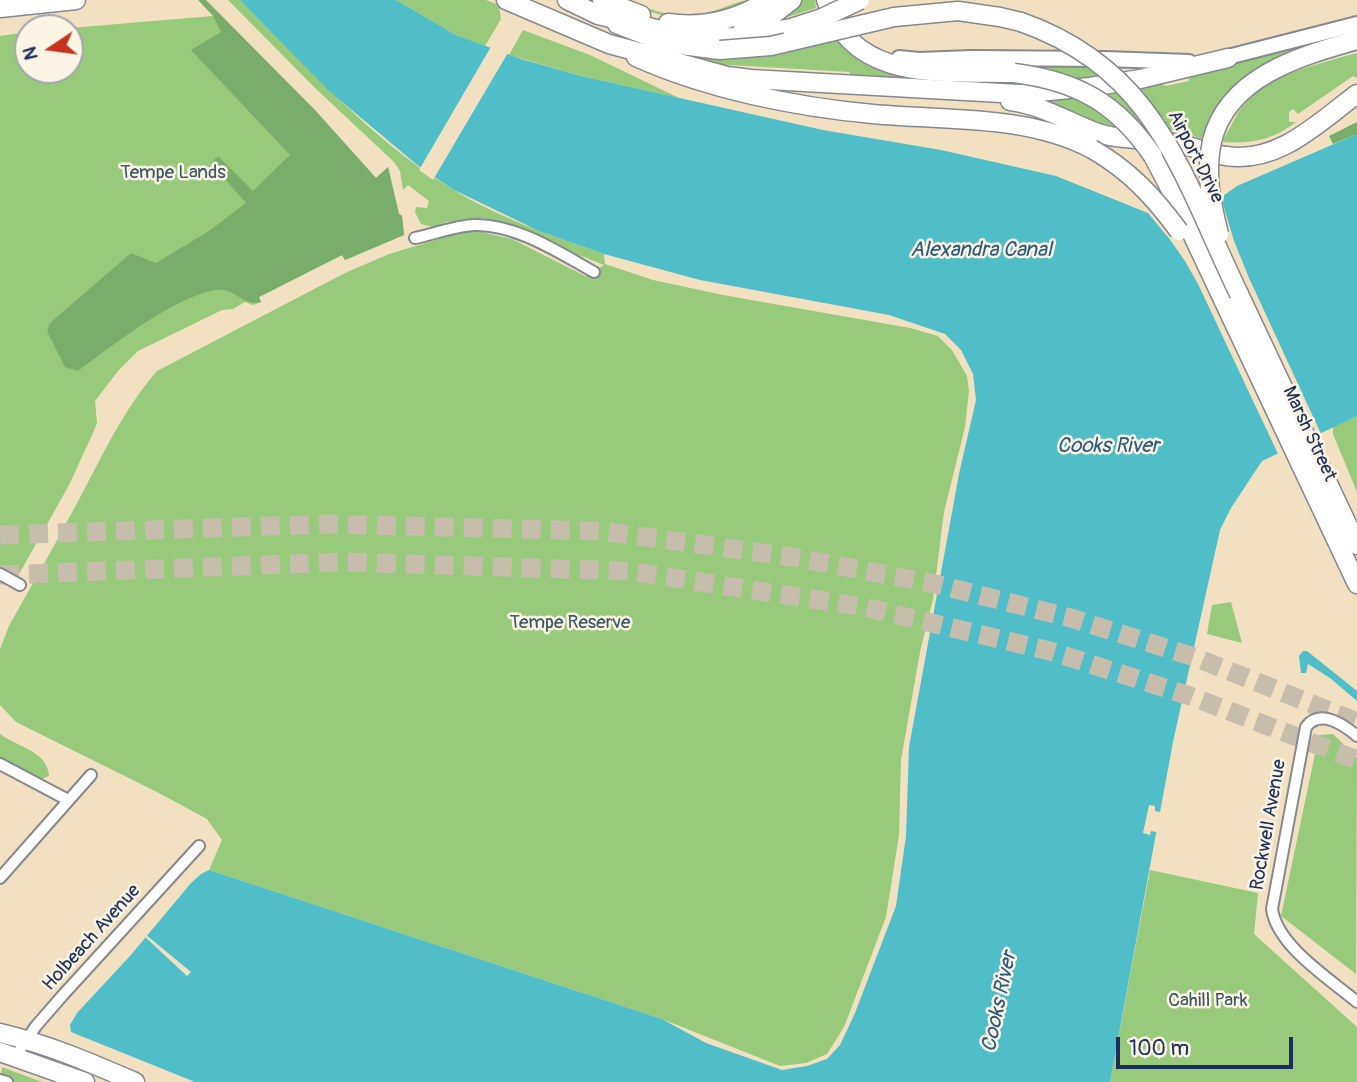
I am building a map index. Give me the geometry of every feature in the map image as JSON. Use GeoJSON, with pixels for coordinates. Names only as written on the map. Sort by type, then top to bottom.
{"type":"FeatureCollection","features":[{"type":"Feature","properties":{"kind":"main road"},"geometry":{"type":"LineString","coordinates":[[0,8],[76,0]]}},
{"type":"Feature","properties":{"kind":"main road"},"geometry":{"type":"LineString","coordinates":[[506,0],[678,74],[759,95],[865,113],[1032,127],[1065,136],[1121,167],[1154,199],[1197,258],[1231,298]]}},
{"type":"Feature","properties":{"kind":"main road","name":"Airport Drive"},"geometry":{"type":"LineString","coordinates":[[567,0],[600,7],[639,34],[666,43],[771,46],[894,17],[958,11],[1000,17],[1050,33],[1078,48],[1112,73],[1135,96],[1154,121],[1177,161],[1231,298]]}},
{"type":"Feature","properties":{"kind":"main road"},"geometry":{"type":"LineString","coordinates":[[600,7],[695,25],[735,17],[768,0]]}},
{"type":"Feature","properties":{"kind":"main road"},"geometry":{"type":"LineString","coordinates":[[694,38],[745,30],[774,14],[792,0]]}},
{"type":"Feature","properties":{"kind":"main road"},"geometry":{"type":"LineString","coordinates":[[826,0],[834,20],[851,41],[875,59],[906,69],[1014,74],[1050,79],[1077,88],[1107,105],[1133,129],[1163,174],[1231,298]]}},
{"type":"Feature","properties":{"kind":"main road"},"geometry":{"type":"LineString","coordinates":[[833,0],[851,41]]}},
{"type":"Feature","properties":{"kind":"main road"},"geometry":{"type":"LineString","coordinates":[[600,7],[694,38],[722,44],[822,18],[860,0]]}},
{"type":"Feature","properties":{"kind":"main road"},"geometry":{"type":"LineString","coordinates":[[1231,298],[1211,202],[1208,170],[1212,141],[1218,125],[1235,100],[1261,77],[1299,58],[1357,40]]}},
{"type":"Feature","properties":{"kind":"main road"},"geometry":{"type":"LineString","coordinates":[[608,44],[727,76],[1019,94],[1064,91],[1154,76],[1228,58]]}},
{"type":"Feature","properties":{"kind":"main road"},"geometry":{"type":"LineString","coordinates":[[887,87],[1022,103],[1047,110],[1106,135],[1175,143],[1217,155],[1241,157],[1265,154],[1287,145],[1357,94]]}},
{"type":"Feature","properties":{"kind":"main road","name":"Marsh Street"},"geometry":{"type":"LineString","coordinates":[[1231,298],[1329,503],[1357,584]]}},
{"type":"Feature","properties":{"kind":"main road","name":"Marsh Street"},"geometry":{"type":"LineString","coordinates":[[1329,503],[1357,545]]}},
{"type":"Feature","properties":{"kind":"main road"},"geometry":{"type":"LineString","coordinates":[[0,1033],[89,1062],[135,1082]]}},
{"type":"Feature","properties":{"kind":"main road"},"geometry":{"type":"LineString","coordinates":[[8,1054],[85,1082]]}},
{"type":"Feature","properties":{"kind":"street"},"geometry":{"type":"LineString","coordinates":[[851,41],[908,60],[1106,59],[1176,63],[1228,58],[1357,24]]}},
{"type":"Feature","properties":{"kind":"street"},"geometry":{"type":"LineString","coordinates":[[415,238],[472,225],[491,227],[519,234],[594,272]]}},
{"type":"Feature","properties":{"kind":"street"},"geometry":{"type":"LineString","coordinates":[[0,574],[20,585]]}},
{"type":"Feature","properties":{"kind":"street","name":"Rockwell Avenue"},"geometry":{"type":"LineString","coordinates":[[1357,736],[1341,723],[1320,719],[1308,723],[1303,732],[1272,902],[1273,917],[1280,932],[1308,961],[1357,1002]]}},
{"type":"Feature","properties":{"kind":"street"},"geometry":{"type":"LineString","coordinates":[[0,764],[68,800]]}},
{"type":"Feature","properties":{"kind":"street"},"geometry":{"type":"LineString","coordinates":[[0,878],[90,775]]}},
{"type":"Feature","properties":{"kind":"street","name":"Holbeach Avenue"},"geometry":{"type":"LineString","coordinates":[[8,1054],[27,1040],[63,995],[199,846]]}},
{"type":"Feature","properties":{"kind":"street"},"geometry":{"type":"LineString","coordinates":[[0,1080],[6,1082]]}},
{"type":"Feature","properties":{"kind":"green space"},"geometry":{"type":"Polygon","coordinates":[[[198,0],[206,0],[314,109],[376,178],[388,167],[399,214],[402,216],[404,235],[345,260],[342,255],[259,297],[261,302],[249,302],[224,290],[183,301],[145,323],[78,371],[65,367],[47,331],[50,323],[131,253],[156,263],[209,231],[246,203],[211,163],[218,156],[253,191],[290,155],[191,50],[221,32],[213,16],[198,0]]]}},
{"type":"Feature","properties":{"kind":"green space","name":"Tempe Reserve"},"geometry":{"type":"Polygon","coordinates":[[[228,0],[240,0],[340,100],[394,148],[452,189],[488,209],[526,226],[604,254],[605,264],[653,280],[910,328],[938,336],[952,350],[967,376],[969,391],[965,427],[944,512],[933,599],[920,652],[901,760],[899,835],[886,917],[844,1027],[827,1054],[806,1063],[780,1066],[662,1019],[209,870],[222,840],[207,819],[16,722],[0,705],[0,649],[9,626],[117,429],[135,399],[157,371],[345,273],[389,254],[472,230],[512,239],[585,276],[604,265],[484,218],[446,222],[433,227],[421,224],[415,212],[416,207],[427,208],[429,201],[408,185],[403,190],[400,171],[394,162],[314,87],[228,0]]]}},
{"type":"Feature","properties":{"kind":"green space"},"geometry":{"type":"Polygon","coordinates":[[[396,0],[486,0],[499,5],[501,19],[485,46],[456,35],[396,0]]]}},
{"type":"Feature","properties":{"kind":"green space"},"geometry":{"type":"Polygon","coordinates":[[[619,0],[661,12],[690,15],[753,0],[717,16],[688,19],[653,13],[619,0]]]}},
{"type":"Feature","properties":{"kind":"green space"},"geometry":{"type":"Polygon","coordinates":[[[796,0],[815,0],[816,8],[781,19],[796,0]]]}},
{"type":"Feature","properties":{"kind":"green space","name":"Tempe Lands"},"geometry":{"type":"Polygon","coordinates":[[[213,16],[314,109],[376,178],[388,167],[399,214],[402,216],[404,235],[345,260],[342,255],[259,297],[261,302],[253,305],[245,302],[233,309],[222,310],[138,351],[118,371],[95,401],[97,423],[69,485],[18,576],[13,578],[0,570],[0,36],[14,34],[14,84],[84,84],[84,27],[213,16]]]}},
{"type":"Feature","properties":{"kind":"green space"},"geometry":{"type":"Polygon","coordinates":[[[523,30],[590,55],[679,98],[581,76],[509,55],[523,30]]]}},
{"type":"Feature","properties":{"kind":"green space"},"geometry":{"type":"Polygon","coordinates":[[[834,39],[868,66],[919,77],[1012,82],[1013,65],[1120,63],[1120,75],[1029,87],[853,79],[849,72],[713,64],[690,60],[659,48],[834,39]]]}},
{"type":"Feature","properties":{"kind":"green space"},"geometry":{"type":"Polygon","coordinates":[[[1307,44],[1295,52],[1273,60],[1239,83],[1215,114],[1205,140],[1184,132],[1154,127],[1102,125],[1048,103],[1050,96],[1155,81],[1166,86],[1189,81],[1188,74],[1307,44]]]}},
{"type":"Feature","properties":{"kind":"green space"},"geometry":{"type":"Polygon","coordinates":[[[1357,53],[1357,78],[1353,76],[1298,114],[1293,109],[1289,112],[1289,122],[1296,122],[1287,128],[1261,140],[1222,142],[1248,100],[1245,97],[1285,75],[1357,53]]]}},
{"type":"Feature","properties":{"kind":"green space"},"geometry":{"type":"Polygon","coordinates":[[[1357,122],[1357,134],[1333,144],[1329,136],[1357,122]]]}},
{"type":"Feature","properties":{"kind":"green space"},"geometry":{"type":"Polygon","coordinates":[[[1357,416],[1357,492],[1333,434],[1333,427],[1357,416]]]}},
{"type":"Feature","properties":{"kind":"green space"},"geometry":{"type":"Polygon","coordinates":[[[1231,602],[1242,643],[1207,634],[1212,605],[1231,602]]]}},
{"type":"Feature","properties":{"kind":"green space"},"geometry":{"type":"Polygon","coordinates":[[[0,734],[38,755],[49,776],[42,779],[0,757],[0,734]]]}},
{"type":"Feature","properties":{"kind":"green space"},"geometry":{"type":"Polygon","coordinates":[[[1333,734],[1357,758],[1356,974],[1281,916],[1319,735],[1333,734]]]}},
{"type":"Feature","properties":{"kind":"green space","name":"Cahill Park"},"geometry":{"type":"Polygon","coordinates":[[[1150,870],[1258,893],[1254,934],[1357,1027],[1357,1082],[1110,1082],[1150,870]]]}},
{"type":"Feature","properties":{"kind":"green space"},"geometry":{"type":"Polygon","coordinates":[[[2,1067],[42,1082],[0,1082],[2,1067]]]}},
{"type":"Feature","properties":{"kind":"water","name":"Cooks River"},"geometry":{"type":"Polygon","coordinates":[[[240,0],[396,0],[456,35],[521,59],[581,76],[823,130],[941,150],[1056,176],[1148,213],[1167,236],[1237,186],[1357,134],[1357,416],[1262,461],[1220,530],[1173,742],[1110,1082],[195,1082],[71,1032],[70,1025],[77,1013],[130,956],[191,883],[209,870],[662,1019],[706,1043],[782,1070],[827,1059],[840,1045],[896,906],[906,836],[909,747],[959,474],[976,400],[973,374],[961,350],[945,334],[889,315],[700,280],[604,254],[539,231],[452,189],[416,164],[329,91],[240,0]]]}},
{"type":"Feature","properties":{"kind":"water"},"geometry":{"type":"Polygon","coordinates":[[[1303,651],[1307,651],[1357,691],[1357,701],[1308,664],[1306,673],[1301,673],[1299,656],[1303,651]]]}},
{"type":"Feature","properties":{"kind":"pier"},"geometry":{"type":"Polygon","coordinates":[[[492,45],[509,51],[433,180],[419,170],[492,45]]]}},
{"type":"Feature","properties":{"kind":"pier"},"geometry":{"type":"Polygon","coordinates":[[[1220,194],[1234,241],[1249,278],[1322,436],[1279,456],[1198,284],[1149,210],[1167,231],[1220,194]]]}},
{"type":"Feature","properties":{"kind":"pier"},"geometry":{"type":"Polygon","coordinates":[[[1149,805],[1155,806],[1155,811],[1165,813],[1161,833],[1143,833],[1149,805]]]}},
{"type":"Feature","properties":{"kind":"pier"},"geometry":{"type":"Polygon","coordinates":[[[145,934],[191,972],[187,976],[144,936],[145,934]]]}},
{"type":"Feature","properties":{"kind":"tunnel"},"geometry":{"type":"LineString","coordinates":[[0,535],[332,524],[601,531],[793,557],[935,584],[1071,618],[1194,657],[1357,722]]}},
{"type":"Feature","properties":{"kind":"tunnel"},"geometry":{"type":"LineString","coordinates":[[0,575],[342,562],[628,571],[864,607],[1050,651],[1190,696],[1357,760]]}},
{"type":"Feature","properties":{"kind":"water label","name":"Alexandra Canal"},"geometry":{"type":"Point","coordinates":[981,251]}}]}
